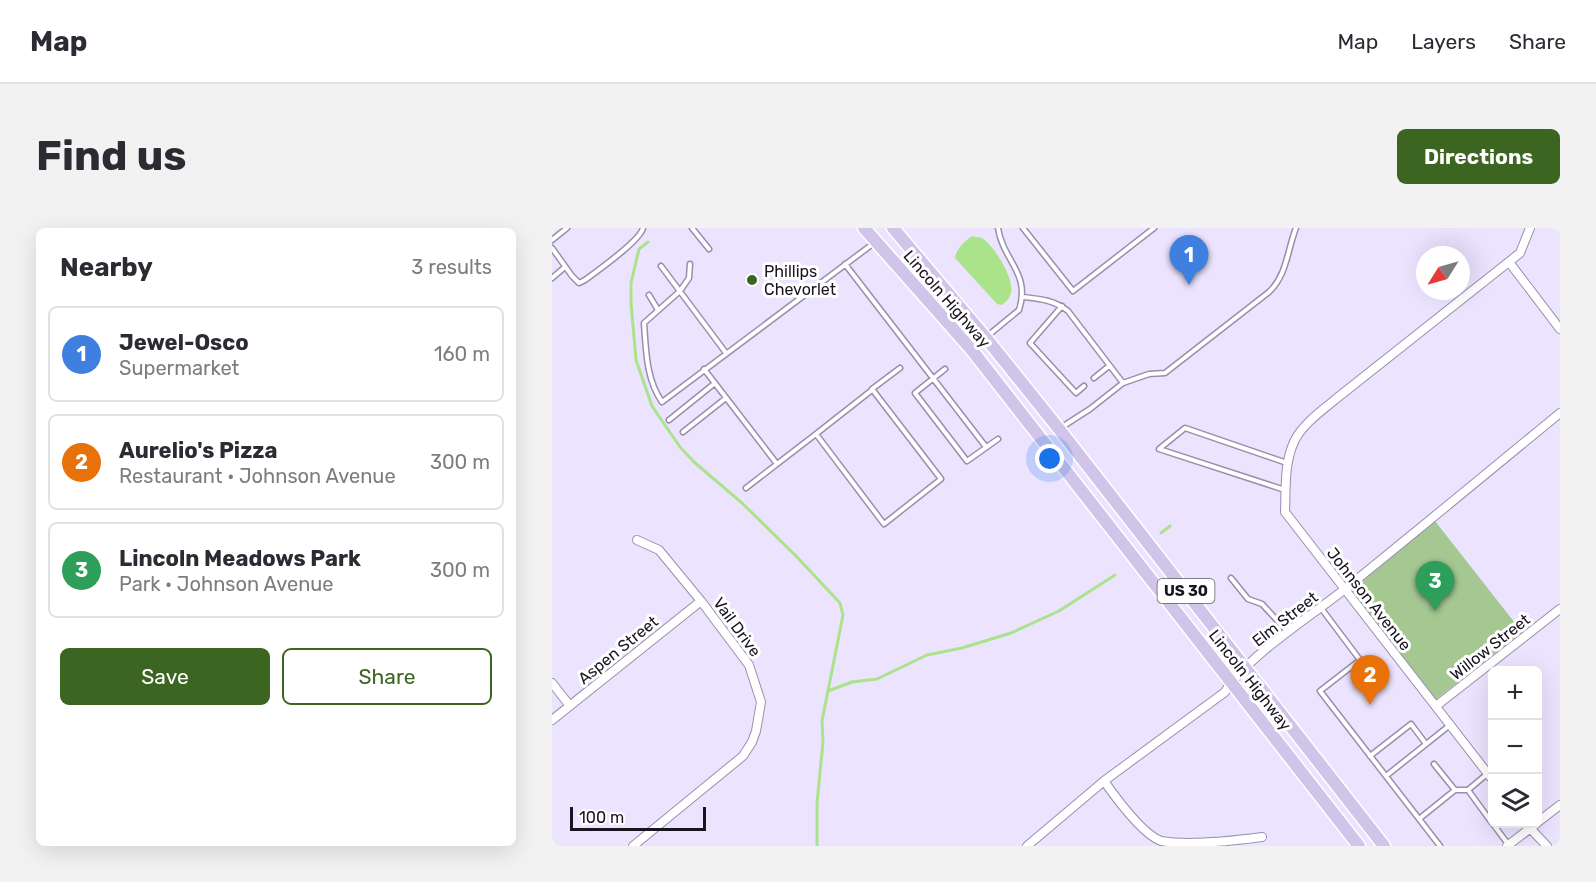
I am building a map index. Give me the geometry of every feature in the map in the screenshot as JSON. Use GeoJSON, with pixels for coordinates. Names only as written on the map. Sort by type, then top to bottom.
{"type":"FeatureCollection","features":[{"type":"Feature","properties":{"kind":"main road","name":"Lincoln Highway"},"geometry":{"type":"LineString","coordinates":[[864,228],[971,349],[1359,846]]}},
{"type":"Feature","properties":{"kind":"main road","name":"Lincoln Highway"},"geometry":{"type":"LineString","coordinates":[[893,228],[1059,429],[1384,846]]}},
{"type":"Feature","properties":{"kind":"street","name":"Johnson Avenue"},"geometry":{"type":"LineString","coordinates":[[1488,774],[1284,512],[1287,463],[1294,440],[1310,421],[1520,253],[1530,228]]}},
{"type":"Feature","properties":{"kind":"street"},"geometry":{"type":"LineString","coordinates":[[1509,262],[1560,329]]}},
{"type":"Feature","properties":{"kind":"street","name":"Elm Street"},"geometry":{"type":"LineString","coordinates":[[1027,846],[1104,781],[1225,693],[1231,682],[1289,632],[1560,413]]}},
{"type":"Feature","properties":{"kind":"street","name":"Vail Drive"},"geometry":{"type":"LineString","coordinates":[[633,846],[743,756],[756,731],[761,702],[753,674],[745,658],[659,550],[637,540]]}},
{"type":"Feature","properties":{"kind":"street","name":"Aspen Street"},"geometry":{"type":"LineString","coordinates":[[552,720],[701,601]]}},
{"type":"Feature","properties":{"kind":"street","name":"Willow Street"},"geometry":{"type":"LineString","coordinates":[[1436,706],[1560,609]]}},
{"type":"Feature","properties":{"kind":"street"},"geometry":{"type":"LineString","coordinates":[[552,683],[570,706]]}},
{"type":"Feature","properties":{"kind":"street"},"geometry":{"type":"LineString","coordinates":[[1104,781],[1135,821],[1160,841],[1192,846],[1262,837]]}},
{"type":"Feature","properties":{"kind":"street"},"geometry":{"type":"LineString","coordinates":[[1542,817],[1560,804]]}},
{"type":"Feature","properties":{"kind":"street"},"geometry":{"type":"LineString","coordinates":[[1508,845],[1527,828]]}},
{"type":"Feature","properties":{"kind":"street"},"geometry":{"type":"LineString","coordinates":[[1535,828],[1547,846]]}},
{"type":"Feature","properties":{"kind":"lane"},"geometry":{"type":"LineString","coordinates":[[552,240],[567,228]]}},
{"type":"Feature","properties":{"kind":"lane"},"geometry":{"type":"LineString","coordinates":[[552,248],[579,283],[634,240],[643,232],[643,228]]}},
{"type":"Feature","properties":{"kind":"lane"},"geometry":{"type":"LineString","coordinates":[[692,228],[709,249]]}},
{"type":"Feature","properties":{"kind":"lane"},"geometry":{"type":"LineString","coordinates":[[971,349],[1019,310],[1023,297],[1022,281],[999,236],[998,228]]}},
{"type":"Feature","properties":{"kind":"lane"},"geometry":{"type":"LineString","coordinates":[[1023,228],[1072,291],[1154,228]]}},
{"type":"Feature","properties":{"kind":"lane"},"geometry":{"type":"LineString","coordinates":[[1059,429],[1090,409],[1123,383],[1164,373],[1269,292],[1282,275],[1296,228]]}},
{"type":"Feature","properties":{"kind":"lane"},"geometry":{"type":"LineString","coordinates":[[690,264],[689,278],[680,291],[644,323],[646,361],[654,391],[662,402],[876,242]]}},
{"type":"Feature","properties":{"kind":"lane"},"geometry":{"type":"LineString","coordinates":[[845,264],[986,447]]}},
{"type":"Feature","properties":{"kind":"lane"},"geometry":{"type":"LineString","coordinates":[[661,266],[726,352]]}},
{"type":"Feature","properties":{"kind":"lane"},"geometry":{"type":"LineString","coordinates":[[552,278],[565,267]]}},
{"type":"Feature","properties":{"kind":"lane"},"geometry":{"type":"LineString","coordinates":[[649,295],[658,310]]}},
{"type":"Feature","properties":{"kind":"lane"},"geometry":{"type":"LineString","coordinates":[[1023,297],[1048,300],[1062,306],[1077,320],[1123,383]]}},
{"type":"Feature","properties":{"kind":"lane"},"geometry":{"type":"LineString","coordinates":[[1062,306],[1030,343],[1076,393],[1084,386]]}},
{"type":"Feature","properties":{"kind":"lane"},"geometry":{"type":"LineString","coordinates":[[1094,378],[1109,366]]}},
{"type":"Feature","properties":{"kind":"lane"},"geometry":{"type":"LineString","coordinates":[[746,489],[900,368]]}},
{"type":"Feature","properties":{"kind":"lane"},"geometry":{"type":"LineString","coordinates":[[704,369],[777,464]]}},
{"type":"Feature","properties":{"kind":"lane"},"geometry":{"type":"LineString","coordinates":[[945,369],[915,393],[967,461],[998,439]]}},
{"type":"Feature","properties":{"kind":"lane"},"geometry":{"type":"LineString","coordinates":[[669,420],[715,383]]}},
{"type":"Feature","properties":{"kind":"lane"},"geometry":{"type":"LineString","coordinates":[[816,434],[884,524],[941,479],[872,389]]}},
{"type":"Feature","properties":{"kind":"lane"},"geometry":{"type":"LineString","coordinates":[[683,432],[726,398]]}},
{"type":"Feature","properties":{"kind":"lane"},"geometry":{"type":"LineString","coordinates":[[1286,491],[1159,449],[1185,428],[1287,463]]}},
{"type":"Feature","properties":{"kind":"lane"},"geometry":{"type":"LineString","coordinates":[[1231,578],[1248,599],[1262,604],[1289,632]]}},
{"type":"Feature","properties":{"kind":"lane"},"geometry":{"type":"LineString","coordinates":[[1320,608],[1360,660],[1320,691],[1440,846]]}},
{"type":"Feature","properties":{"kind":"lane"},"geometry":{"type":"LineString","coordinates":[[1370,756],[1411,724],[1426,744]]}},
{"type":"Feature","properties":{"kind":"lane"},"geometry":{"type":"LineString","coordinates":[[1386,776],[1450,725]]}},
{"type":"Feature","properties":{"kind":"lane"},"geometry":{"type":"LineString","coordinates":[[1434,764],[1455,790]]}},
{"type":"Feature","properties":{"kind":"lane"},"geometry":{"type":"LineString","coordinates":[[1419,819],[1455,790],[1468,790],[1488,777]]}},
{"type":"Feature","properties":{"kind":"lane"},"geometry":{"type":"LineString","coordinates":[[1468,790],[1488,816]]}},
{"type":"Feature","properties":{"kind":"lane"},"geometry":{"type":"LineString","coordinates":[[1496,828],[1508,845]]}},
{"type":"Feature","properties":{"kind":"shaded area"},"geometry":{"type":"Polygon","coordinates":[[[972,236],[982,238],[987,242],[998,255],[1007,272],[1011,293],[1002,305],[997,304],[955,258],[963,243],[972,236]]]}},
{"type":"Feature","properties":{"kind":"shaded area"},"geometry":{"type":"Polygon","coordinates":[[[1435,521],[1522,632],[1435,700],[1348,589],[1435,521]]]}},
{"type":"Feature","properties":{"kind":"waterway"},"geometry":{"type":"LineString","coordinates":[[648,242],[639,249],[631,283],[631,303],[636,360],[652,406],[680,447],[694,462],[742,503],[840,603],[843,615],[822,721],[823,742],[817,803],[817,846]]}},
{"type":"Feature","properties":{"kind":"waterway"},"geometry":{"type":"LineString","coordinates":[[1161,533],[1170,526]]}},
{"type":"Feature","properties":{"kind":"waterway"},"geometry":{"type":"LineString","coordinates":[[828,691],[852,682],[877,679],[927,655],[962,648],[1011,633],[1059,611],[1115,575]]}},
{"type":"Feature","properties":{"kind":"place","name":"Phillips Chevorlet"},"geometry":{"type":"Point","coordinates":[752,280]}},
{"type":"Feature","properties":{"kind":"place","name":"Jewel-Osco"},"geometry":{"type":"Point","coordinates":[1189,285]}},
{"type":"Feature","properties":{"kind":"place","name":"Lincoln Meadows Park"},"geometry":{"type":"Point","coordinates":[1435,611]}},
{"type":"Feature","properties":{"kind":"place","name":"Aurelio's Pizza"},"geometry":{"type":"Point","coordinates":[1370,705]}}]}
